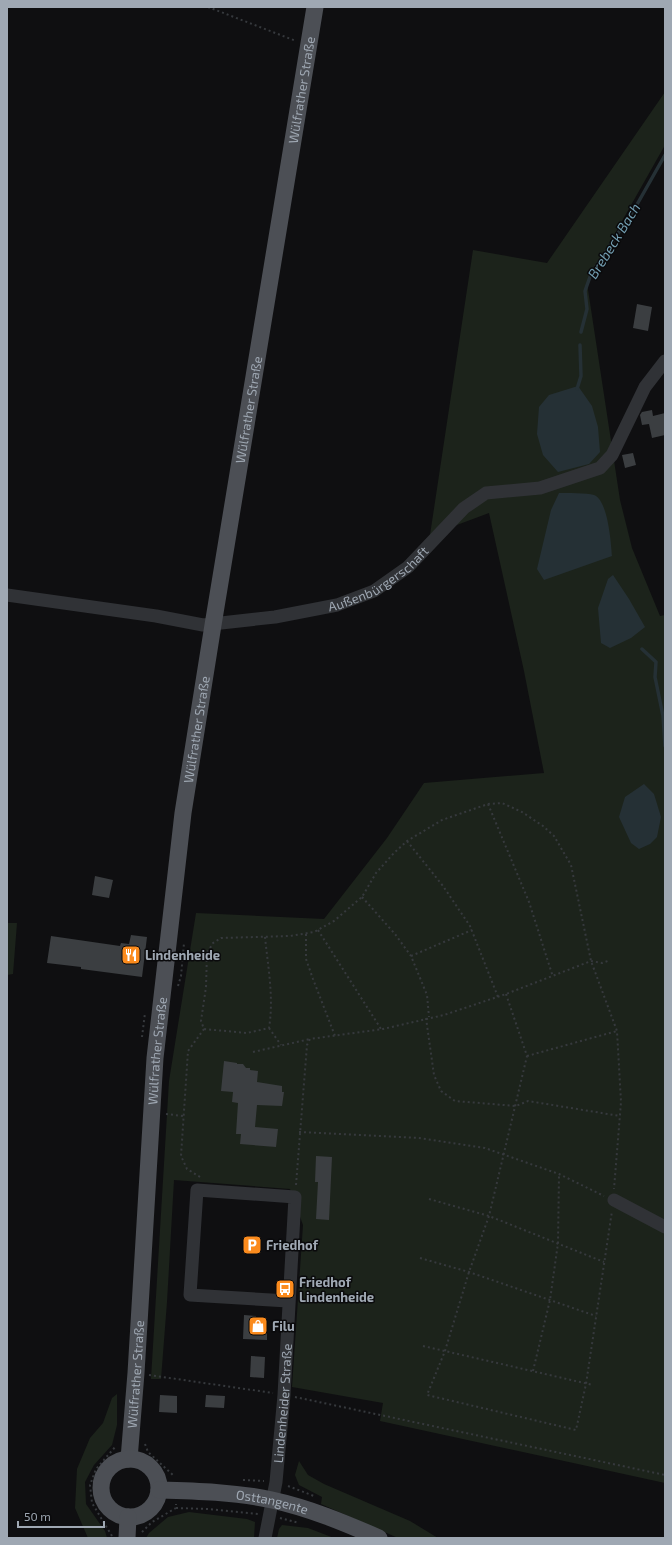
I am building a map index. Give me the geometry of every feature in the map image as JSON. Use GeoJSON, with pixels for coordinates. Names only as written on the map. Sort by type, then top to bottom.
{"type":"FeatureCollection","features":[{"type":"Feature","properties":{"kind":"main road","name":"Wülfrather Straße"},"geometry":{"type":"LineString","coordinates":[[129,1459],[136,1373],[155,1058],[183,813],[315,7]]}},
{"type":"Feature","properties":{"kind":"main road"},"geometry":{"type":"LineString","coordinates":[[129,1459],[139,1460],[148,1465],[156,1476],[159,1490],[157,1499],[146,1512],[138,1516],[128,1517],[119,1515],[111,1510],[104,1502],[101,1493],[101,1483],[105,1473],[111,1466],[120,1461],[129,1459]]}},
{"type":"Feature","properties":{"kind":"main road","name":"Osttangente"},"geometry":{"type":"LineString","coordinates":[[159,1490],[217,1492],[272,1500],[344,1523],[379,1538]]}},
{"type":"Feature","properties":{"kind":"main road"},"geometry":{"type":"LineString","coordinates":[[128,1517],[133,1536]]}},
{"type":"Feature","properties":{"kind":"street","name":"Außenbürgerschaft"},"geometry":{"type":"LineString","coordinates":[[7,595],[156,616],[203,625],[275,617],[337,605],[374,591],[408,567],[464,508],[486,493],[540,488],[600,468],[612,455],[645,387],[665,361]]}},
{"type":"Feature","properties":{"kind":"street"},"geometry":{"type":"LineString","coordinates":[[288,1301],[190,1295],[197,1190],[295,1197]]}},
{"type":"Feature","properties":{"kind":"street","name":"Lindenheider Straße"},"geometry":{"type":"LineString","coordinates":[[265,1538],[276,1482],[284,1395],[288,1301],[295,1197]]}},
{"type":"Feature","properties":{"kind":"street"},"geometry":{"type":"LineString","coordinates":[[614,1200],[665,1227]]}},
{"type":"Feature","properties":{"kind":"path"},"geometry":{"type":"LineString","coordinates":[[208,7],[309,46]]}},
{"type":"Feature","properties":{"kind":"path"},"geometry":{"type":"LineString","coordinates":[[488,804],[529,902],[553,977]]}},
{"type":"Feature","properties":{"kind":"path"},"geometry":{"type":"LineString","coordinates":[[204,1029],[201,1021],[206,987],[207,953],[213,943],[220,938],[290,936],[306,934],[318,930],[334,921],[362,897],[376,873],[407,841],[442,820],[488,804],[502,804],[522,812],[543,826],[554,836],[571,864],[591,961],[617,1031],[621,1102],[614,1200],[586,1384],[576,1430],[427,1395],[445,1351],[469,1272],[489,1216],[527,1056],[506,994]]}},
{"type":"Feature","properties":{"kind":"path"},"geometry":{"type":"LineString","coordinates":[[407,841],[444,886],[472,930],[498,997]]}},
{"type":"Feature","properties":{"kind":"path"},"geometry":{"type":"LineString","coordinates":[[362,897],[395,934],[411,956],[427,995],[429,1017]]}},
{"type":"Feature","properties":{"kind":"path"},"geometry":{"type":"LineString","coordinates":[[318,930],[381,1029]]}},
{"type":"Feature","properties":{"kind":"path"},"geometry":{"type":"LineString","coordinates":[[411,956],[472,930]]}},
{"type":"Feature","properties":{"kind":"path"},"geometry":{"type":"LineString","coordinates":[[306,934],[306,958],[335,1036]]}},
{"type":"Feature","properties":{"kind":"path"},"geometry":{"type":"LineString","coordinates":[[177,990],[181,976],[184,936]]}},
{"type":"Feature","properties":{"kind":"path"},"geometry":{"type":"LineString","coordinates":[[265,937],[270,983],[271,1015],[269,1028],[281,1046]]}},
{"type":"Feature","properties":{"kind":"path"},"geometry":{"type":"LineString","coordinates":[[253,1052],[310,1040],[381,1029],[429,1017],[444,1015],[553,977],[591,961],[602,963],[608,961]]}},
{"type":"Feature","properties":{"kind":"path"},"geometry":{"type":"LineString","coordinates":[[426,1018],[434,1075],[441,1092],[454,1101],[516,1106],[528,1102],[620,1116]]}},
{"type":"Feature","properties":{"kind":"path"},"geometry":{"type":"LineString","coordinates":[[204,1029],[247,1033],[269,1028]]}},
{"type":"Feature","properties":{"kind":"path"},"geometry":{"type":"LineString","coordinates":[[204,1029],[188,1051],[181,1156],[187,1169],[199,1177],[205,1178]]}},
{"type":"Feature","properties":{"kind":"path"},"geometry":{"type":"LineString","coordinates":[[527,1056],[617,1031]]}},
{"type":"Feature","properties":{"kind":"path"},"geometry":{"type":"LineString","coordinates":[[295,1197],[307,1045],[310,1040]]}},
{"type":"Feature","properties":{"kind":"path"},"geometry":{"type":"LineString","coordinates":[[162,1114],[183,1116]]}},
{"type":"Feature","properties":{"kind":"path"},"geometry":{"type":"LineString","coordinates":[[299,1132],[419,1138],[485,1148],[559,1174],[614,1200]]}},
{"type":"Feature","properties":{"kind":"path"},"geometry":{"type":"LineString","coordinates":[[533,1371],[550,1300],[558,1243],[559,1174]]}},
{"type":"Feature","properties":{"kind":"path"},"geometry":{"type":"LineString","coordinates":[[429,1199],[489,1216],[604,1262]]}},
{"type":"Feature","properties":{"kind":"path"},"geometry":{"type":"LineString","coordinates":[[420,1258],[469,1272],[596,1316]]}},
{"type":"Feature","properties":{"kind":"path"},"geometry":{"type":"LineString","coordinates":[[423,1346],[593,1385]]}},
{"type":"Feature","properties":{"kind":"path"},"geometry":{"type":"LineString","coordinates":[[136,1373],[284,1395],[665,1475]]}},
{"type":"Feature","properties":{"kind":"path"},"geometry":{"type":"LineString","coordinates":[[133,1536],[152,1522],[176,1508],[176,1478],[148,1452],[145,1443]]}},
{"type":"Feature","properties":{"kind":"shaded area"},"geometry":{"type":"Polygon","coordinates":[[[665,92],[665,145],[587,283],[620,500],[632,548],[660,616],[665,615],[665,1483],[380,1421],[383,1403],[292,1387],[303,1225],[290,1189],[174,1180],[161,1379],[151,1379],[169,1081],[196,913],[324,919],[387,838],[424,783],[544,773],[524,671],[489,513],[430,535],[473,250],[547,263],[665,92]]]}},
{"type":"Feature","properties":{"kind":"shaded area"},"geometry":{"type":"Polygon","coordinates":[[[578,386],[592,406],[598,427],[600,452],[589,464],[558,472],[543,455],[537,434],[539,407],[549,395],[578,386]]]}},
{"type":"Feature","properties":{"kind":"shaded area"},"geometry":{"type":"Polygon","coordinates":[[[559,493],[591,494],[599,499],[606,513],[612,556],[544,580],[537,569],[551,510],[559,493]]]}},
{"type":"Feature","properties":{"kind":"shaded area"},"geometry":{"type":"Polygon","coordinates":[[[613,575],[645,627],[631,638],[610,648],[601,643],[598,608],[608,579],[613,575]]]}},
{"type":"Feature","properties":{"kind":"shaded area"},"geometry":{"type":"Polygon","coordinates":[[[644,784],[654,794],[661,817],[657,837],[650,844],[639,849],[631,843],[619,817],[625,797],[644,784]]]}},
{"type":"Feature","properties":{"kind":"shaded area"},"geometry":{"type":"Polygon","coordinates":[[[7,923],[17,923],[13,974],[7,975],[7,923]]]}},
{"type":"Feature","properties":{"kind":"shaded area"},"geometry":{"type":"Polygon","coordinates":[[[117,1394],[117,1425],[112,1445],[94,1465],[85,1482],[86,1504],[105,1531],[107,1538],[88,1538],[75,1508],[77,1469],[90,1438],[103,1423],[112,1398],[117,1394]]]}},
{"type":"Feature","properties":{"kind":"shaded area"},"geometry":{"type":"Polygon","coordinates":[[[299,1461],[308,1475],[324,1484],[410,1521],[438,1538],[398,1538],[321,1504],[322,1497],[299,1485],[295,1475],[299,1461]]]}},
{"type":"Feature","properties":{"kind":"shaded area"},"geometry":{"type":"Polygon","coordinates":[[[189,1512],[247,1519],[255,1522],[254,1538],[146,1538],[149,1533],[168,1517],[189,1512]]]}},
{"type":"Feature","properties":{"kind":"shaded area"},"geometry":{"type":"Polygon","coordinates":[[[282,1525],[308,1528],[334,1538],[277,1538],[279,1529],[282,1525]]]}},
{"type":"Feature","properties":{"kind":"building"},"geometry":{"type":"Polygon","coordinates":[[[637,304],[652,307],[648,331],[633,328],[637,304]]]}},
{"type":"Feature","properties":{"kind":"building"},"geometry":{"type":"Polygon","coordinates":[[[652,410],[653,416],[665,413],[665,435],[652,438],[649,424],[642,425],[640,415],[642,412],[652,410]]]}},
{"type":"Feature","properties":{"kind":"building"},"geometry":{"type":"Polygon","coordinates":[[[633,453],[636,465],[625,468],[622,455],[633,453]]]}},
{"type":"Feature","properties":{"kind":"building"},"geometry":{"type":"Polygon","coordinates":[[[95,876],[113,880],[109,898],[92,895],[95,876]]]}},
{"type":"Feature","properties":{"kind":"building"},"geometry":{"type":"Polygon","coordinates":[[[131,935],[147,937],[142,977],[47,963],[51,936],[120,946],[121,943],[129,944],[131,935]]]}},
{"type":"Feature","properties":{"kind":"building"},"geometry":{"type":"Polygon","coordinates":[[[224,1061],[243,1064],[246,1068],[250,1068],[250,1070],[258,1071],[257,1082],[282,1086],[282,1092],[284,1092],[282,1106],[257,1105],[255,1127],[278,1129],[276,1147],[240,1144],[241,1134],[236,1134],[238,1103],[232,1102],[233,1092],[221,1091],[224,1061]]]}},
{"type":"Feature","properties":{"kind":"building"},"geometry":{"type":"Polygon","coordinates":[[[316,1156],[332,1157],[329,1220],[316,1219],[318,1182],[315,1182],[316,1156]]]}},
{"type":"Feature","properties":{"kind":"building"},"geometry":{"type":"Polygon","coordinates":[[[244,1315],[256,1316],[256,1321],[267,1322],[267,1340],[243,1339],[244,1315]]]}},
{"type":"Feature","properties":{"kind":"building"},"geometry":{"type":"Polygon","coordinates":[[[251,1356],[265,1357],[264,1378],[250,1377],[251,1356]]]}},
{"type":"Feature","properties":{"kind":"building"},"geometry":{"type":"Polygon","coordinates":[[[160,1395],[177,1396],[177,1413],[159,1412],[160,1395]]]}},
{"type":"Feature","properties":{"kind":"building"},"geometry":{"type":"Polygon","coordinates":[[[206,1395],[225,1396],[224,1408],[205,1407],[206,1395]]]}},
{"type":"Feature","properties":{"kind":"waterway","name":"Brebeck Bach"},"geometry":{"type":"LineString","coordinates":[[581,332],[587,309],[585,291],[591,274],[635,208],[665,155]]}},
{"type":"Feature","properties":{"kind":"waterway","name":"Brebeck Bach"},"geometry":{"type":"LineString","coordinates":[[577,389],[581,376],[580,345]]}},
{"type":"Feature","properties":{"kind":"waterway","name":"Brebeck Bach"},"geometry":{"type":"LineString","coordinates":[[642,649],[656,662],[655,677],[663,716],[665,746]]}},
{"type":"Feature","properties":{"kind":"place","name":"Lindenheide"},"geometry":{"type":"Point","coordinates":[131,955]}},
{"type":"Feature","properties":{"kind":"place","name":"Friedhof"},"geometry":{"type":"Point","coordinates":[252,1245]}},
{"type":"Feature","properties":{"kind":"place","name":"Friedhof Lindenheide"},"geometry":{"type":"Point","coordinates":[285,1289]}},
{"type":"Feature","properties":{"kind":"place","name":"Filu"},"geometry":{"type":"Point","coordinates":[258,1326]}}]}
